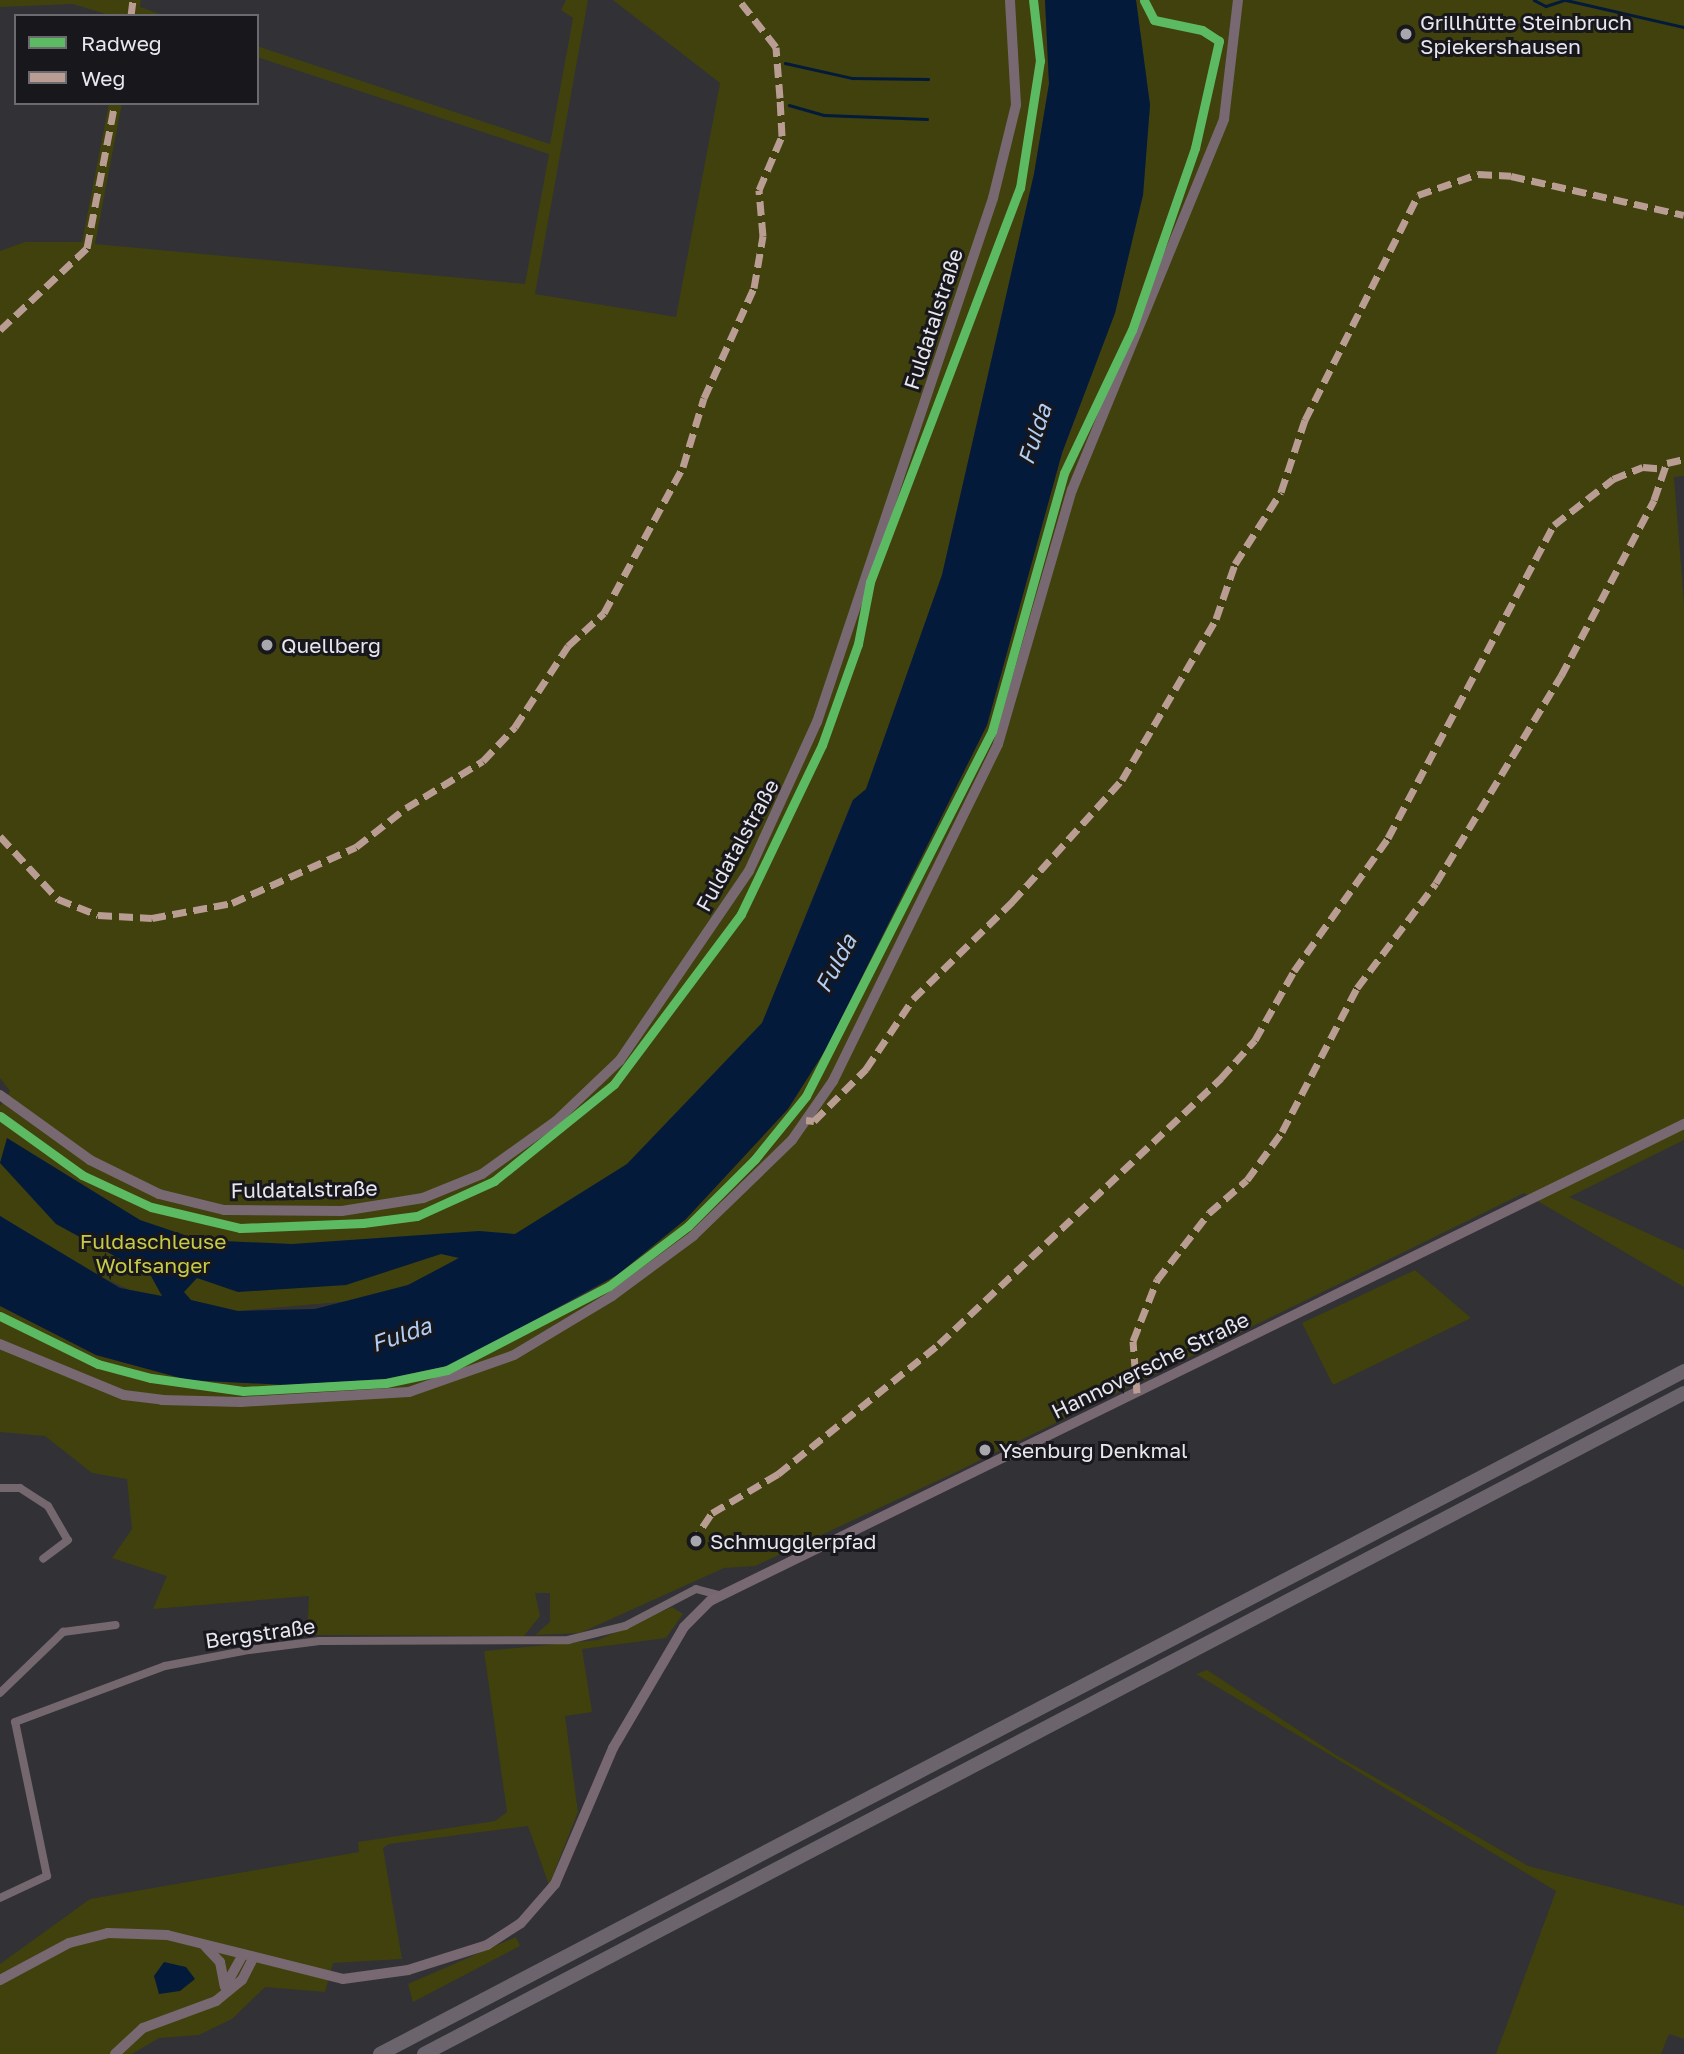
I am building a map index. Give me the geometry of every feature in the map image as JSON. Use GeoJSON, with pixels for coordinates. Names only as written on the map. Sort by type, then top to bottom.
{"type":"FeatureCollection","features":[{"type":"Feature","properties":{"kind":"highway"},"geometry":{"type":"LineString","coordinates":[[380,2054],[1684,1371]]}},
{"type":"Feature","properties":{"kind":"highway"},"geometry":{"type":"LineString","coordinates":[[424,2054],[1684,1393]]}},
{"type":"Feature","properties":{"kind":"main road","name":"Fuldatalstraße"},"geometry":{"type":"LineString","coordinates":[[0,1095],[90,1160],[159,1194],[224,1210],[342,1211],[398,1204],[482,1174],[556,1121],[620,1060],[749,872],[817,722],[993,198],[1016,105],[1010,0]]}},
{"type":"Feature","properties":{"kind":"main road"},"geometry":{"type":"LineString","coordinates":[[0,1344],[124,1395],[241,1402],[410,1392],[514,1355],[612,1296],[693,1236],[792,1140],[833,1081],[998,744],[1072,490],[1224,119],[1238,0]]}},
{"type":"Feature","properties":{"kind":"main road","name":"Hannoversche Straße"},"geometry":{"type":"LineString","coordinates":[[0,1980],[93,1936],[145,1933],[196,1942],[320,1977],[369,1978],[475,1950],[521,1923],[562,1873],[605,1763],[684,1627],[719,1595],[1684,1125]]}},
{"type":"Feature","properties":{"kind":"main road"},"geometry":{"type":"LineString","coordinates":[[196,1942],[217,1957],[223,1992]]}},
{"type":"Feature","properties":{"kind":"main road"},"geometry":{"type":"LineString","coordinates":[[114,2054],[143,2028],[223,1992],[242,1980],[248,1956]]}},
{"type":"Feature","properties":{"kind":"street"},"geometry":{"type":"LineString","coordinates":[[0,1488],[20,1488],[48,1506],[68,1540],[43,1559]]}},
{"type":"Feature","properties":{"kind":"street","name":"Bergstraße"},"geometry":{"type":"LineString","coordinates":[[0,1898],[47,1876],[15,1722],[165,1667],[249,1650],[319,1642],[568,1640],[625,1626],[696,1589],[719,1595]]}},
{"type":"Feature","properties":{"kind":"street"},"geometry":{"type":"LineString","coordinates":[[0,1693],[63,1632],[116,1625]]}},
{"type":"Feature","properties":{"kind":"green space"},"geometry":{"type":"Polygon","coordinates":[[[0,0],[141,0],[140,7],[160,14],[106,14],[73,4],[0,7],[0,0]]]}},
{"type":"Feature","properties":{"kind":"green space","name":"Fuldaschleuse Wolfsanger"},"geometry":{"type":"Polygon","coordinates":[[[566,0],[588,0],[535,294],[676,317],[720,83],[613,0],[1045,0],[1049,84],[1034,174],[942,575],[866,790],[852,801],[762,1023],[627,1164],[533,1228],[459,1257],[431,1277],[364,1300],[238,1311],[145,1297],[78,1266],[0,1216],[0,1106],[10,1091],[0,1078],[0,251],[25,242],[82,242],[109,105],[122,105],[95,244],[525,284],[549,154],[259,58],[259,47],[550,144],[573,18],[561,10],[566,0]]]}},
{"type":"Feature","properties":{"kind":"green space"},"geometry":{"type":"Polygon","coordinates":[[[1136,0],[1684,0],[1684,476],[1674,477],[1684,604],[1684,1140],[1569,1197],[1684,1250],[1684,1287],[1524,1193],[954,1473],[755,1566],[724,1568],[580,1633],[535,1635],[550,1622],[550,1593],[535,1593],[540,1616],[524,1636],[307,1635],[309,1596],[153,1609],[167,1576],[112,1558],[132,1529],[127,1479],[92,1473],[45,1436],[0,1432],[0,1306],[96,1355],[188,1380],[286,1385],[385,1379],[452,1365],[533,1325],[617,1275],[686,1219],[826,1049],[987,725],[1062,453],[1115,313],[1143,195],[1150,105],[1136,0]]]}},
{"type":"Feature","properties":{"kind":"green space"},"geometry":{"type":"Polygon","coordinates":[[[1415,1270],[1471,1318],[1333,1385],[1302,1323],[1415,1270]]]}},
{"type":"Feature","properties":{"kind":"green space"},"geometry":{"type":"Polygon","coordinates":[[[672,1607],[683,1614],[666,1638],[582,1649],[592,1712],[565,1716],[578,1812],[549,1885],[528,1826],[389,1844],[383,1848],[402,1959],[333,1963],[325,1992],[265,1987],[232,2019],[199,2035],[159,2038],[132,2054],[0,2054],[0,1964],[90,1899],[359,1852],[358,1842],[495,1821],[507,1812],[484,1651],[598,1640],[672,1607]]]}},
{"type":"Feature","properties":{"kind":"green space"},"geometry":{"type":"Polygon","coordinates":[[[1207,1670],[1336,1755],[1528,1866],[1684,1906],[1684,2039],[1669,2034],[1661,2054],[1496,2054],[1556,1891],[1196,1674],[1207,1670]]]}},
{"type":"Feature","properties":{"kind":"green space"},"geometry":{"type":"Polygon","coordinates":[[[516,1937],[520,1946],[413,2002],[408,1984],[516,1937]]]}},
{"type":"Feature","properties":{"kind":"water","name":"Fulda"},"geometry":{"type":"Polygon","coordinates":[[[1045,0],[1136,0],[1150,105],[1143,195],[1115,313],[1062,453],[987,725],[826,1049],[788,1109],[686,1219],[617,1275],[452,1365],[385,1379],[286,1385],[188,1380],[96,1355],[0,1306],[0,1216],[120,1288],[162,1296],[151,1276],[56,1224],[0,1163],[7,1138],[140,1220],[199,1240],[292,1244],[479,1231],[515,1234],[627,1164],[762,1023],[853,800],[866,789],[942,575],[1034,174],[1049,84],[1045,0]],[[441,1254],[346,1285],[238,1292],[197,1278],[184,1292],[191,1300],[238,1311],[315,1309],[408,1285],[459,1258],[441,1254]]]}},
{"type":"Feature","properties":{"kind":"water"},"geometry":{"type":"Polygon","coordinates":[[[164,1962],[186,1967],[195,1979],[180,1991],[159,1994],[154,1976],[164,1962]]]}},
{"type":"Feature","properties":{"kind":"waterway"},"geometry":{"type":"LineString","coordinates":[[1534,0],[1546,6],[1565,0]]}},
{"type":"Feature","properties":{"kind":"waterway"},"geometry":{"type":"LineString","coordinates":[[1566,0],[1684,27]]}},
{"type":"Feature","properties":{"kind":"waterway"},"geometry":{"type":"LineString","coordinates":[[785,63],[852,78],[928,79]]}},
{"type":"Feature","properties":{"kind":"waterway"},"geometry":{"type":"LineString","coordinates":[[789,105],[824,115],[927,119]]}},
{"type":"Feature","properties":{"kind":"marked path"},"geometry":{"type":"LineString","coordinates":[[131,14],[133,0]]}},
{"type":"Feature","properties":{"kind":"marked path"},"geometry":{"type":"LineString","coordinates":[[0,836],[58,899],[98,915],[152,918],[232,903],[356,847],[406,808],[483,761],[515,727],[568,646],[604,613],[683,467],[704,398],[754,288],[763,236],[759,190],[782,136],[776,47],[739,0]]}},
{"type":"Feature","properties":{"kind":"marked path"},"geometry":{"type":"LineString","coordinates":[[0,330],[87,248],[115,105]]}},
{"type":"Feature","properties":{"kind":"marked path"},"geometry":{"type":"LineString","coordinates":[[806,1120],[814,1121],[866,1069],[913,999],[1012,902],[1122,780],[1216,619],[1235,564],[1281,492],[1305,420],[1418,195],[1478,174],[1511,176],[1684,215]]}},
{"type":"Feature","properties":{"kind":"marked path"},"geometry":{"type":"LineString","coordinates":[[1137,1393],[1133,1341],[1157,1280],[1209,1213],[1247,1180],[1282,1132],[1357,988],[1436,883],[1561,676],[1654,500],[1667,463],[1684,459]]}},
{"type":"Feature","properties":{"kind":"marked path"},"geometry":{"type":"LineString","coordinates":[[691,1544],[712,1513],[778,1474],[939,1344],[1221,1078],[1255,1040],[1294,971],[1388,838],[1554,525],[1613,479],[1643,467],[1664,469]]}},
{"type":"Feature","properties":{"kind":"cycle path"},"geometry":{"type":"LineString","coordinates":[[0,1116],[82,1175],[151,1207],[240,1228],[363,1223],[417,1216],[494,1181],[614,1084],[741,914],[822,745],[858,644],[870,582],[1020,188],[1040,61],[1033,0]]}},
{"type":"Feature","properties":{"kind":"cycle path"},"geometry":{"type":"LineString","coordinates":[[0,1316],[98,1364],[151,1378],[243,1391],[386,1383],[447,1370],[609,1286],[688,1226],[755,1159],[806,1096],[992,731],[1064,473],[1132,330],[1195,148],[1219,41],[1202,30],[1154,20],[1144,0]]}},
{"type":"Feature","properties":{"kind":"place","name":"Grillhütte Steinbruch Spiekershausen"},"geometry":{"type":"Point","coordinates":[1406,34]}},
{"type":"Feature","properties":{"kind":"place","name":"Quellberg"},"geometry":{"type":"Point","coordinates":[267,645]}},
{"type":"Feature","properties":{"kind":"place","name":"Ysenburg Denkmal"},"geometry":{"type":"Point","coordinates":[985,1450]}},
{"type":"Feature","properties":{"kind":"place","name":"Schmugglerpfad"},"geometry":{"type":"Point","coordinates":[696,1541]}}]}
